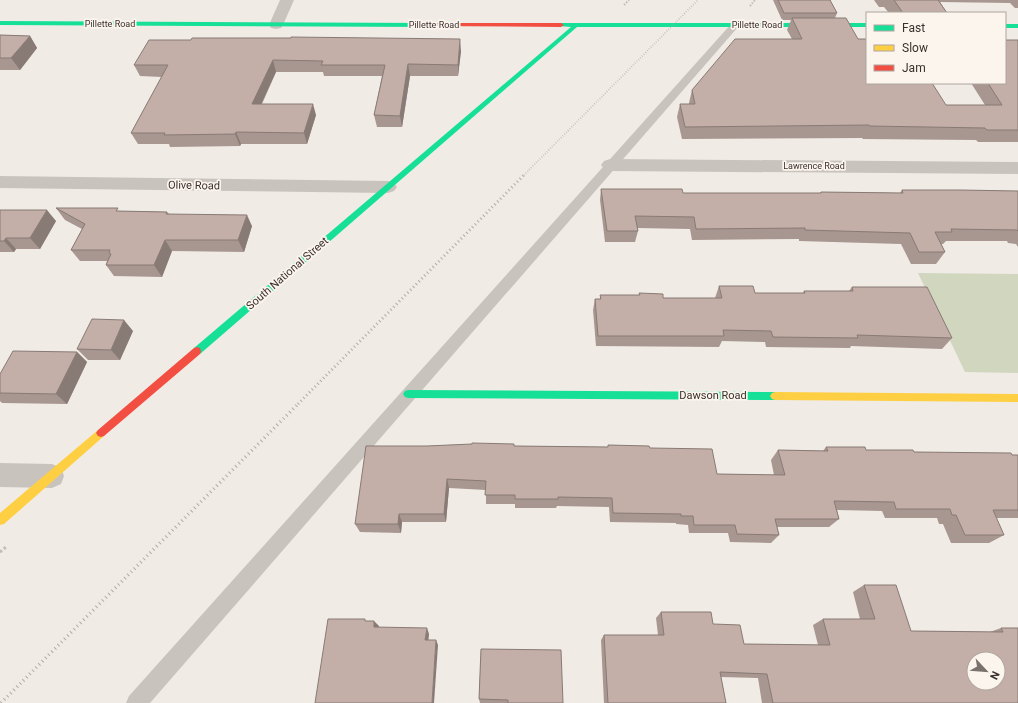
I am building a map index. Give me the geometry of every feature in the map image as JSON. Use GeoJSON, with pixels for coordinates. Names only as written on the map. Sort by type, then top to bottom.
{"type":"FeatureCollection","features":[{"type":"Feature","properties":{"kind":"street"},"geometry":{"type":"LineString","coordinates":[[276,25],[286,0]]}},
{"type":"Feature","properties":{"kind":"street","name":"Pillette Road"},"geometry":{"type":"LineString","coordinates":[[0,23],[574,26],[866,25]]}},
{"type":"Feature","properties":{"kind":"street","name":"South National Street"},"geometry":{"type":"LineString","coordinates":[[0,520],[574,26]]}},
{"type":"Feature","properties":{"kind":"street"},"geometry":{"type":"LineString","coordinates":[[1006,26],[1018,26]]}},
{"type":"Feature","properties":{"kind":"street","name":"Lawrence Road"},"geometry":{"type":"LineString","coordinates":[[610,165],[1018,168]]}},
{"type":"Feature","properties":{"kind":"street","name":"Olive Road"},"geometry":{"type":"LineString","coordinates":[[0,182],[388,187]]}},
{"type":"Feature","properties":{"kind":"street","name":"Dawson Road"},"geometry":{"type":"LineString","coordinates":[[408,394],[1018,398]]}},
{"type":"Feature","properties":{"kind":"street"},"geometry":{"type":"LineString","coordinates":[[0,475],[52,476]]}},
{"type":"Feature","properties":{"kind":"lane"},"geometry":{"type":"LineString","coordinates":[[136,703],[735,25]]}},
{"type":"Feature","properties":{"kind":"green space"},"geometry":{"type":"Polygon","coordinates":[[[918,273],[1018,274],[1018,373],[965,372],[918,273]]]}},
{"type":"Feature","properties":{"kind":"building"},"geometry":{"type":"Polygon","coordinates":[[[778,0],[830,0],[837,13],[784,13],[778,0]]]}},
{"type":"Feature","properties":{"kind":"building"},"geometry":{"type":"Polygon","coordinates":[[[894,0],[938,0],[946,12],[902,12],[894,0]]]}},
{"type":"Feature","properties":{"kind":"building"},"geometry":{"type":"Polygon","coordinates":[[[792,18],[846,18],[858,39],[866,39],[866,84],[933,84],[946,105],[1002,105],[989,84],[1006,84],[1006,40],[1018,40],[1018,130],[869,125],[685,127],[680,104],[695,104],[692,90],[735,39],[802,39],[792,18]]]}},
{"type":"Feature","properties":{"kind":"building"},"geometry":{"type":"Polygon","coordinates":[[[0,35],[30,36],[11,58],[0,58],[0,35]]]}},
{"type":"Feature","properties":{"kind":"building"},"geometry":{"type":"Polygon","coordinates":[[[291,37],[460,39],[458,65],[408,64],[400,116],[374,115],[385,65],[321,65],[323,61],[273,60],[252,104],[313,104],[304,133],[236,132],[235,134],[164,135],[165,133],[131,133],[168,65],[134,65],[149,40],[291,37]]]}},
{"type":"Feature","properties":{"kind":"building"},"geometry":{"type":"Polygon","coordinates":[[[601,189],[682,189],[683,193],[903,193],[902,190],[1018,191],[1018,231],[951,229],[952,232],[935,232],[945,252],[919,252],[910,233],[805,230],[805,228],[696,229],[694,217],[635,216],[638,231],[607,231],[601,189]]]}},
{"type":"Feature","properties":{"kind":"building"},"geometry":{"type":"Polygon","coordinates":[[[56,208],[118,208],[116,211],[167,212],[166,214],[247,215],[238,240],[165,240],[154,265],[106,265],[111,254],[109,253],[110,250],[71,250],[85,224],[56,208]]]}},
{"type":"Feature","properties":{"kind":"building"},"geometry":{"type":"Polygon","coordinates":[[[0,210],[47,210],[30,238],[6,238],[4,241],[0,241],[0,210]]]}},
{"type":"Feature","properties":{"kind":"building"},"geometry":{"type":"Polygon","coordinates":[[[719,286],[753,286],[755,293],[853,291],[852,287],[927,287],[952,338],[857,335],[858,338],[773,337],[771,331],[723,330],[724,336],[598,336],[595,299],[601,299],[600,295],[640,295],[639,293],[663,294],[663,298],[722,298],[719,286]]]}},
{"type":"Feature","properties":{"kind":"building"},"geometry":{"type":"Polygon","coordinates":[[[92,319],[124,320],[111,350],[77,349],[92,319]]]}},
{"type":"Feature","properties":{"kind":"building"},"geometry":{"type":"Polygon","coordinates":[[[13,351],[77,352],[56,394],[0,393],[0,374],[13,351]]]}},
{"type":"Feature","properties":{"kind":"building"},"geometry":{"type":"Polygon","coordinates":[[[472,443],[514,444],[514,446],[608,447],[608,445],[649,446],[650,448],[712,449],[717,474],[785,475],[778,450],[828,451],[826,447],[865,447],[866,450],[913,450],[914,452],[1011,453],[1012,455],[1018,455],[1018,510],[993,510],[1004,535],[965,535],[956,515],[952,515],[950,509],[896,509],[894,502],[834,501],[839,519],[775,519],[779,535],[737,534],[735,525],[694,525],[693,516],[681,516],[681,514],[613,513],[612,498],[558,497],[558,499],[515,499],[515,495],[485,495],[486,481],[447,479],[444,514],[399,514],[398,524],[355,524],[366,446],[427,446],[472,443]]]}},
{"type":"Feature","properties":{"kind":"building"},"geometry":{"type":"Polygon","coordinates":[[[864,585],[896,585],[911,631],[1003,632],[1001,628],[1018,628],[1018,703],[773,703],[767,674],[720,672],[726,703],[608,703],[604,635],[664,635],[661,612],[711,612],[713,624],[740,625],[744,644],[830,645],[823,619],[875,619],[864,585]]]}},
{"type":"Feature","properties":{"kind":"building"},"geometry":{"type":"Polygon","coordinates":[[[328,619],[365,619],[365,621],[374,621],[374,627],[427,628],[425,640],[436,640],[432,703],[315,703],[328,619]]]}},
{"type":"Feature","properties":{"kind":"building"},"geometry":{"type":"Polygon","coordinates":[[[481,649],[561,650],[563,703],[508,703],[508,700],[479,699],[481,649]]]}},
{"type":"Feature","properties":{"kind":"railway"},"geometry":{"type":"LineString","coordinates":[[524,175],[698,0]]}},
{"type":"Feature","properties":{"kind":"railway"},"geometry":{"type":"LineString","coordinates":[[298,404],[525,174]]}},
{"type":"Feature","properties":{"kind":"railway"},"geometry":{"type":"LineString","coordinates":[[1,703],[299,403]]}},
{"type":"Feature","properties":{"kind":"traffic: fast"},"geometry":{"type":"LineString","coordinates":[[0,23],[430,25]]}},
{"type":"Feature","properties":{"kind":"traffic: fast"},"geometry":{"type":"LineString","coordinates":[[561,25],[866,25]]}},
{"type":"Feature","properties":{"kind":"traffic: fast"},"geometry":{"type":"LineString","coordinates":[[197,351],[575,26]]}},
{"type":"Feature","properties":{"kind":"traffic: fast"},"geometry":{"type":"LineString","coordinates":[[1006,26],[1018,26]]}},
{"type":"Feature","properties":{"kind":"traffic: fast"},"geometry":{"type":"LineString","coordinates":[[408,394],[775,396]]}},
{"type":"Feature","properties":{"kind":"traffic: slow"},"geometry":{"type":"LineString","coordinates":[[775,396],[1018,398]]}},
{"type":"Feature","properties":{"kind":"traffic: slow"},"geometry":{"type":"LineString","coordinates":[[0,520],[101,433]]}},
{"type":"Feature","properties":{"kind":"traffic: jam"},"geometry":{"type":"LineString","coordinates":[[430,25],[561,25]]}},
{"type":"Feature","properties":{"kind":"traffic: jam"},"geometry":{"type":"LineString","coordinates":[[101,433],[197,351]]}}]}
